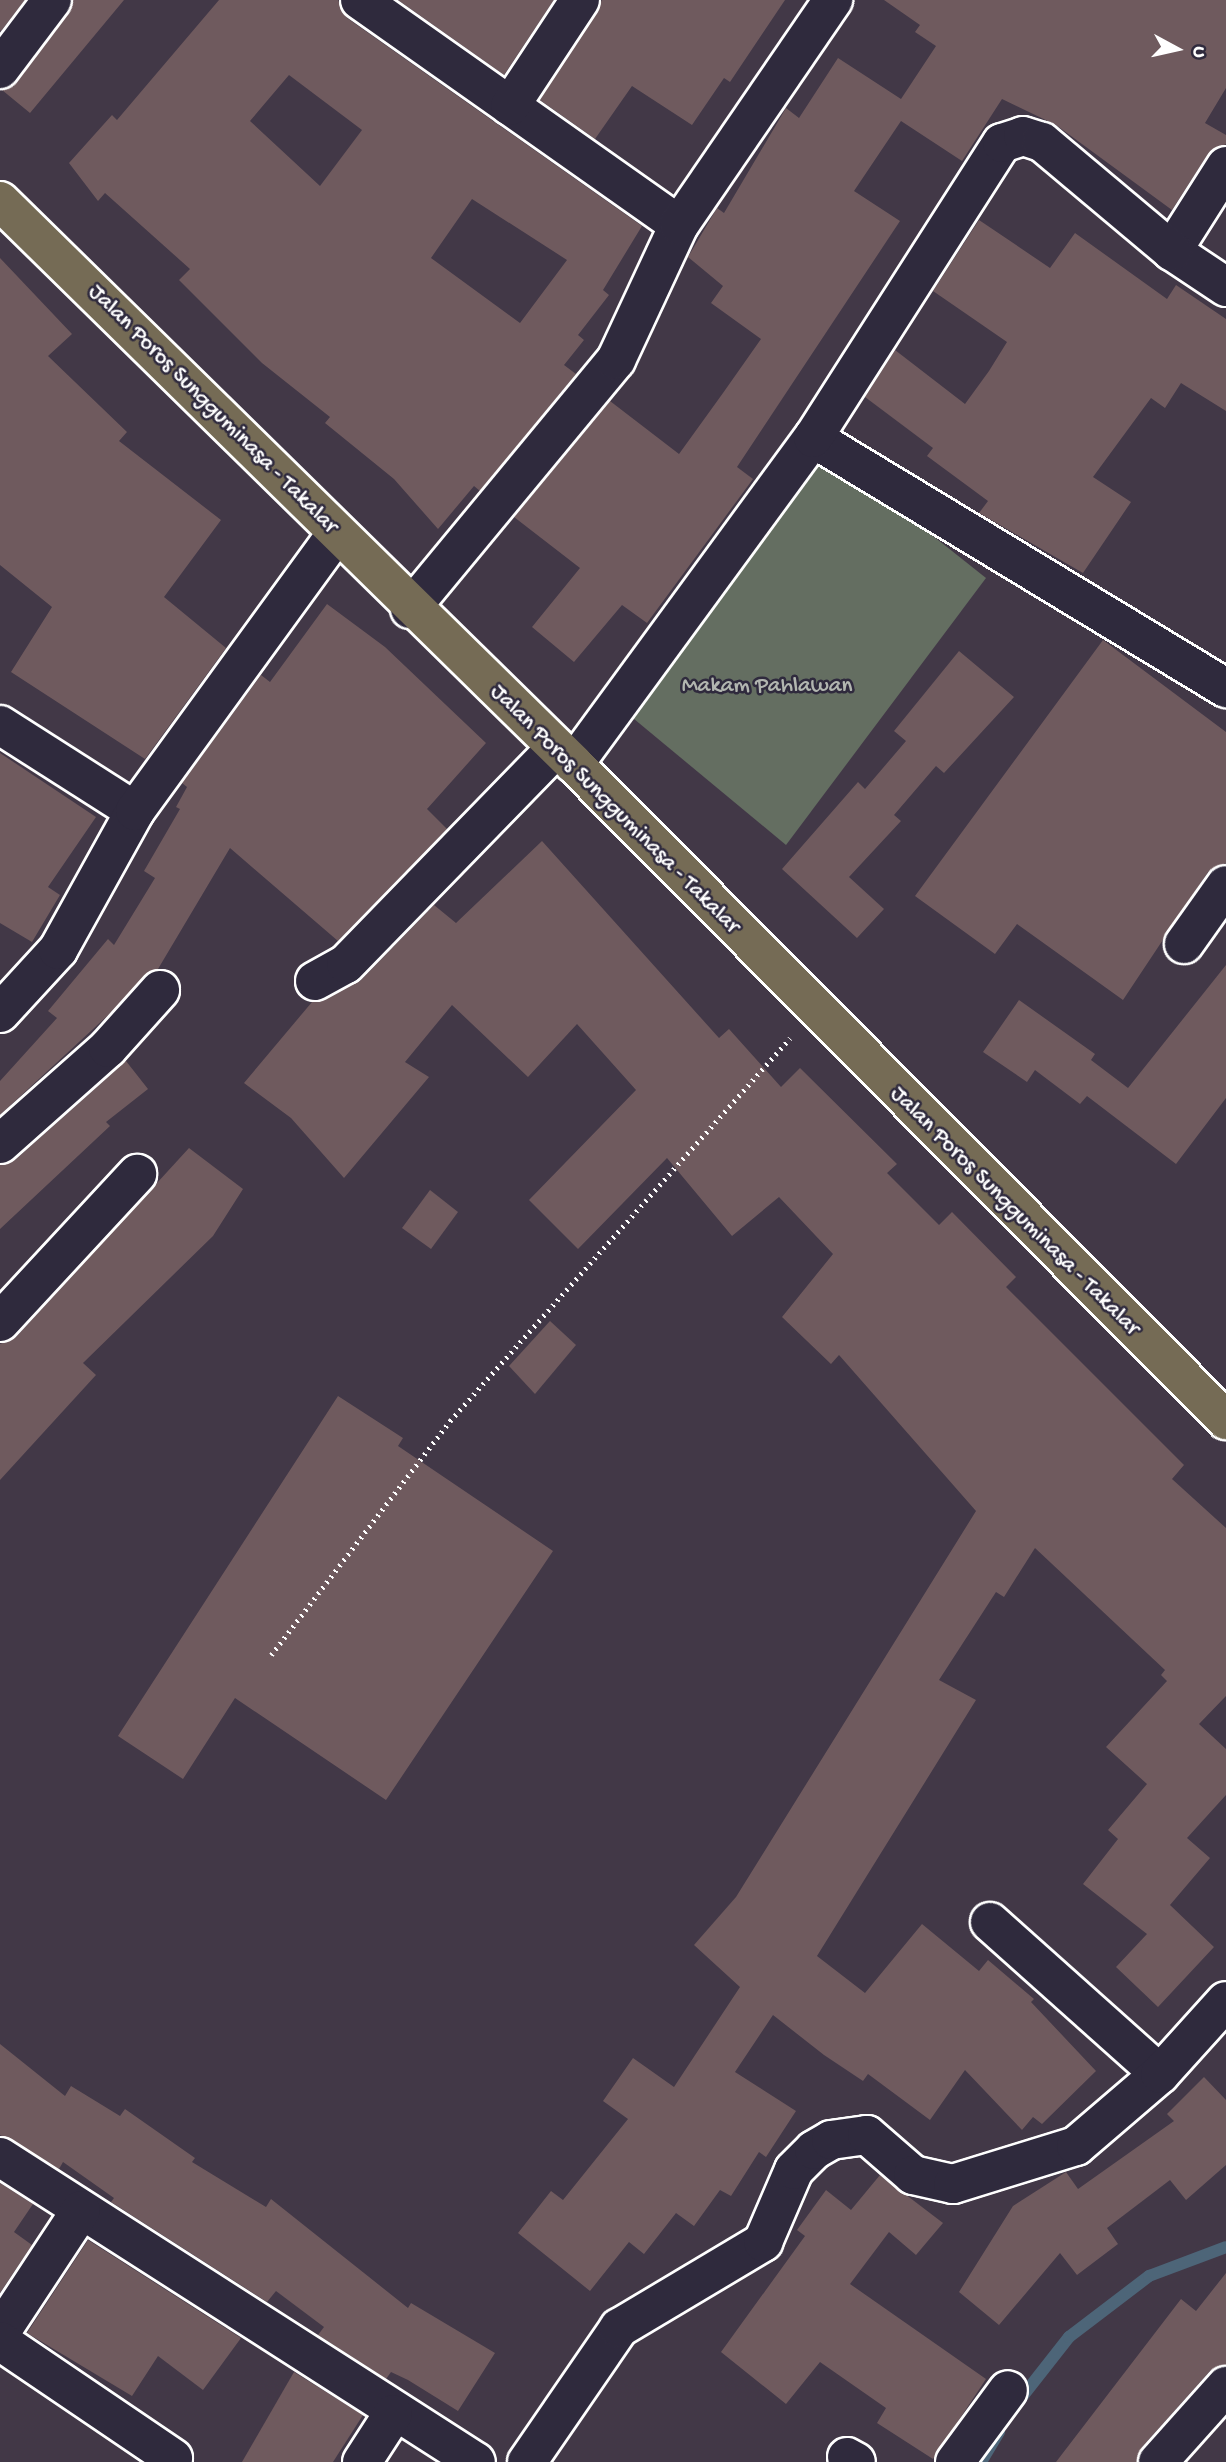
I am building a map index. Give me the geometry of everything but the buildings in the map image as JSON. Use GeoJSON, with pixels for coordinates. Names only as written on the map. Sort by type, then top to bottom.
{"type":"FeatureCollection","features":[{"type":"Feature","properties":{"kind":"highway","name":"Jalan Poros Sungguminasa - Takalar"},"geometry":{"type":"LineString","coordinates":[[0,201],[410,609],[565,756],[813,1012],[1226,1420]]}},
{"type":"Feature","properties":{"kind":"street"},"geometry":{"type":"LineString","coordinates":[[0,69],[52,0]]}},
{"type":"Feature","properties":{"kind":"street"},"geometry":{"type":"LineString","coordinates":[[360,0],[679,225]]}},
{"type":"Feature","properties":{"kind":"street"},"geometry":{"type":"LineString","coordinates":[[510,106],[580,0]]}},
{"type":"Feature","properties":{"kind":"street"},"geometry":{"type":"LineString","coordinates":[[410,609],[616,360],[679,225],[833,0]]}},
{"type":"Feature","properties":{"kind":"street"},"geometry":{"type":"LineString","coordinates":[[315,981],[365,946],[565,756],[813,438],[1002,143],[1012,137],[1042,142],[1172,251],[1226,287]]}},
{"type":"Feature","properties":{"kind":"street"},"geometry":{"type":"LineString","coordinates":[[1172,251],[1226,166]]}},
{"type":"Feature","properties":{"kind":"street"},"geometry":{"type":"LineString","coordinates":[[813,438],[1226,688]]}},
{"type":"Feature","properties":{"kind":"street"},"geometry":{"type":"LineString","coordinates":[[0,1013],[13,977],[77,921],[135,811],[336,534]]}},
{"type":"Feature","properties":{"kind":"street"},"geometry":{"type":"LineString","coordinates":[[0,725],[135,811]]}},
{"type":"Feature","properties":{"kind":"street"},"geometry":{"type":"LineString","coordinates":[[1184,944],[1226,885]]}},
{"type":"Feature","properties":{"kind":"street"},"geometry":{"type":"LineString","coordinates":[[0,1144],[108,1048],[160,990]]}},
{"type":"Feature","properties":{"kind":"street"},"geometry":{"type":"LineString","coordinates":[[0,1322],[137,1174]]}},
{"type":"Feature","properties":{"kind":"street"},"geometry":{"type":"LineString","coordinates":[[990,1922],[1160,2074]]}},
{"type":"Feature","properties":{"kind":"street"},"geometry":{"type":"LineString","coordinates":[[527,2462],[619,2328],[763,2242],[794,2170],[814,2150],[831,2140],[867,2136],[913,2175],[953,2184],[1076,2146],[1160,2074],[1226,2001]]}},
{"type":"Feature","properties":{"kind":"street"},"geometry":{"type":"LineString","coordinates":[[0,2157],[393,2414],[476,2462]]}},
{"type":"Feature","properties":{"kind":"street"},"geometry":{"type":"LineString","coordinates":[[0,2333],[81,2210]]}},
{"type":"Feature","properties":{"kind":"street"},"geometry":{"type":"LineString","coordinates":[[0,2341],[173,2458]]}},
{"type":"Feature","properties":{"kind":"street"},"geometry":{"type":"LineString","coordinates":[[1157,2462],[1226,2386]]}},
{"type":"Feature","properties":{"kind":"street"},"geometry":{"type":"LineString","coordinates":[[955,2462],[1008,2390]]}},
{"type":"Feature","properties":{"kind":"street"},"geometry":{"type":"LineString","coordinates":[[362,2462],[393,2414]]}},
{"type":"Feature","properties":{"kind":"path"},"geometry":{"type":"LineString","coordinates":[[271,1655],[450,1421],[813,1012]]}},
{"type":"Feature","properties":{"kind":"green space","name":"Makam Pahlawan"},"geometry":{"type":"Polygon","coordinates":[[[816,443],[986,578],[786,845],[616,704],[816,443]]]}},
{"type":"Feature","properties":{"kind":"waterway"},"geometry":{"type":"LineString","coordinates":[[1018,2402],[1069,2337],[1149,2276],[1226,2247]]}},
{"type":"Feature","properties":{"kind":"waterway"},"geometry":{"type":"LineString","coordinates":[[981,2462],[999,2432]]}}]}
